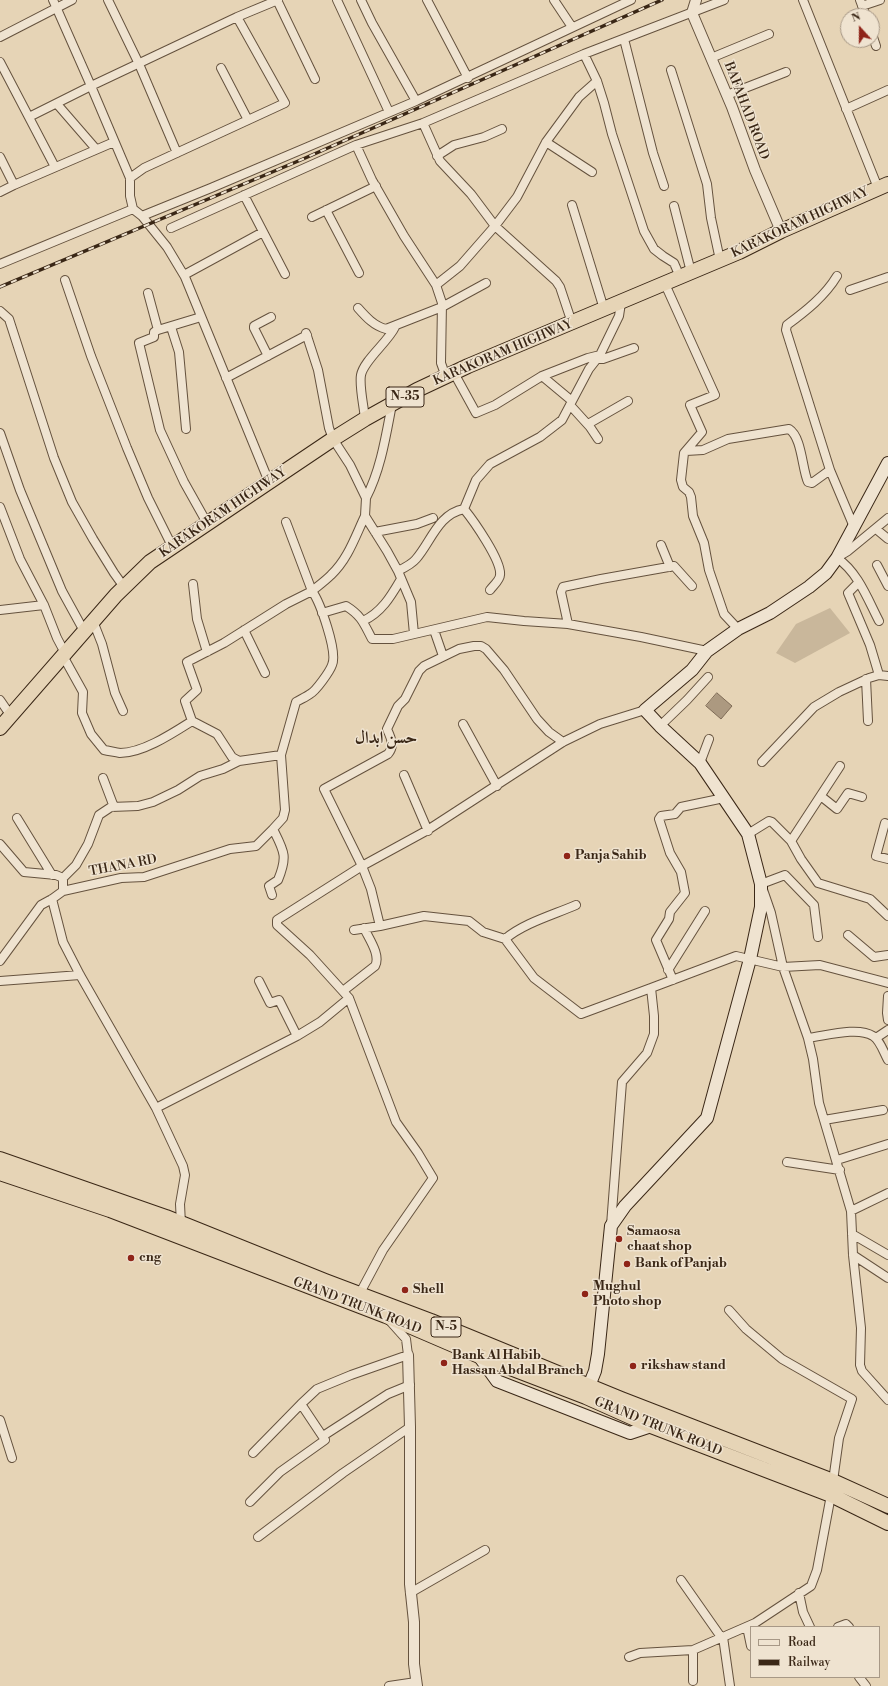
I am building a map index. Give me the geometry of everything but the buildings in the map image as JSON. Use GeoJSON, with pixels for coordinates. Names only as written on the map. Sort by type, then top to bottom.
{"type":"FeatureCollection","features":[{"type":"Feature","properties":{"kind":"highway","name":"KARAKORAM HIGHWAY"},"geometry":{"type":"LineString","coordinates":[[0,728],[88,626],[124,587],[150,562],[365,419],[450,375],[686,275],[883,186]]}},
{"type":"Feature","properties":{"kind":"highway","name":"GRAND TRUNK ROAD"},"geometry":{"type":"LineString","coordinates":[[0,1158],[166,1217],[590,1386],[832,1488],[888,1523]]}},
{"type":"Feature","properties":{"kind":"highway","name":"GRAND TRUNK ROAD"},"geometry":{"type":"LineString","coordinates":[[0,1173],[110,1210],[386,1316],[479,1356],[586,1397],[651,1426],[888,1506]]}},
{"type":"Feature","properties":{"kind":"main road"},"geometry":{"type":"LineString","coordinates":[[590,1386],[595,1371],[598,1354],[611,1226],[625,1206],[707,1118],[750,959],[759,914],[762,884],[748,834],[724,798],[700,763],[645,710],[692,670],[707,651],[738,629],[770,613],[809,587],[826,573],[837,558],[888,463]]}},
{"type":"Feature","properties":{"kind":"street"},"geometry":{"type":"LineString","coordinates":[[0,37],[55,4],[72,0]]}},
{"type":"Feature","properties":{"kind":"street"},"geometry":{"type":"LineString","coordinates":[[108,0],[139,64],[177,153]]}},
{"type":"Feature","properties":{"kind":"street"},"geometry":{"type":"LineString","coordinates":[[29,117],[237,17],[277,0],[315,79]]}},
{"type":"Feature","properties":{"kind":"street"},"geometry":{"type":"LineString","coordinates":[[337,0],[389,112]]}},
{"type":"Feature","properties":{"kind":"street"},"geometry":{"type":"LineString","coordinates":[[361,0],[372,23],[416,101]]}},
{"type":"Feature","properties":{"kind":"street"},"geometry":{"type":"LineString","coordinates":[[427,0],[468,78]]}},
{"type":"Feature","properties":{"kind":"street"},"geometry":{"type":"LineString","coordinates":[[554,0],[572,27]]}},
{"type":"Feature","properties":{"kind":"street"},"geometry":{"type":"LineString","coordinates":[[142,216],[416,101],[468,78],[631,0]]}},
{"type":"Feature","properties":{"kind":"street"},"geometry":{"type":"LineString","coordinates":[[692,12],[696,0]]}},
{"type":"Feature","properties":{"kind":"street"},"geometry":{"type":"LineString","coordinates":[[171,228],[356,145],[423,123],[584,54],[724,0]]}},
{"type":"Feature","properties":{"kind":"street"},"geometry":{"type":"LineString","coordinates":[[804,0],[846,109],[883,186]]}},
{"type":"Feature","properties":{"kind":"street"},"geometry":{"type":"LineString","coordinates":[[861,3],[880,0]]}},
{"type":"Feature","properties":{"kind":"street"},"geometry":{"type":"LineString","coordinates":[[55,4],[130,178],[130,196],[133,209],[142,216],[167,247],[184,276],[269,482]]}},
{"type":"Feature","properties":{"kind":"street","name":"BAFAHAD ROAD"},"geometry":{"type":"LineString","coordinates":[[692,12],[781,231]]}},
{"type":"Feature","properties":{"kind":"street"},"geometry":{"type":"LineString","coordinates":[[130,178],[144,168],[285,103],[237,17]]}},
{"type":"Feature","properties":{"kind":"street"},"geometry":{"type":"LineString","coordinates":[[711,58],[769,34]]}},
{"type":"Feature","properties":{"kind":"street"},"geometry":{"type":"LineString","coordinates":[[624,39],[653,153],[664,186]]}},
{"type":"Feature","properties":{"kind":"street"},"geometry":{"type":"LineString","coordinates":[[584,54],[597,81],[612,134],[644,231],[654,248],[663,256],[672,260],[686,275]]}},
{"type":"Feature","properties":{"kind":"street"},"geometry":{"type":"LineString","coordinates":[[0,62],[55,167]]}},
{"type":"Feature","properties":{"kind":"street"},"geometry":{"type":"LineString","coordinates":[[221,68],[248,120]]}},
{"type":"Feature","properties":{"kind":"street"},"geometry":{"type":"LineString","coordinates":[[671,70],[707,184],[710,218],[720,260]]}},
{"type":"Feature","properties":{"kind":"street"},"geometry":{"type":"LineString","coordinates":[[727,95],[786,72]]}},
{"type":"Feature","properties":{"kind":"street"},"geometry":{"type":"LineString","coordinates":[[436,285],[460,266],[495,226],[517,197],[546,142],[579,97],[597,81]]}},
{"type":"Feature","properties":{"kind":"street"},"geometry":{"type":"LineString","coordinates":[[846,109],[888,90]]}},
{"type":"Feature","properties":{"kind":"street"},"geometry":{"type":"LineString","coordinates":[[57,104],[96,149]]}},
{"type":"Feature","properties":{"kind":"street"},"geometry":{"type":"LineString","coordinates":[[423,123],[440,161],[471,194],[495,226],[556,280],[572,323]]}},
{"type":"Feature","properties":{"kind":"street"},"geometry":{"type":"LineString","coordinates":[[438,156],[454,145],[484,137],[502,129]]}},
{"type":"Feature","properties":{"kind":"street"},"geometry":{"type":"LineString","coordinates":[[0,192],[114,142]]}},
{"type":"Feature","properties":{"kind":"street"},"geometry":{"type":"LineString","coordinates":[[546,142],[592,172]]}},
{"type":"Feature","properties":{"kind":"street"},"geometry":{"type":"LineString","coordinates":[[356,145],[376,186],[404,236],[436,285],[442,307],[441,362],[476,413],[495,405],[542,376],[588,358],[598,357],[603,359],[634,348]]}},
{"type":"Feature","properties":{"kind":"street"},"geometry":{"type":"LineString","coordinates":[[0,158],[14,185]]}},
{"type":"Feature","properties":{"kind":"street"},"geometry":{"type":"LineString","coordinates":[[312,217],[376,186]]}},
{"type":"Feature","properties":{"kind":"street"},"geometry":{"type":"LineString","coordinates":[[244,195],[285,274]]}},
{"type":"Feature","properties":{"kind":"street"},"geometry":{"type":"LineString","coordinates":[[572,205],[604,309]]}},
{"type":"Feature","properties":{"kind":"street"},"geometry":{"type":"LineString","coordinates":[[674,206],[686,275]]}},
{"type":"Feature","properties":{"kind":"street"},"geometry":{"type":"LineString","coordinates":[[0,264],[133,209]]}},
{"type":"Feature","properties":{"kind":"street"},"geometry":{"type":"LineString","coordinates":[[326,210],[359,273]]}},
{"type":"Feature","properties":{"kind":"street"},"geometry":{"type":"LineString","coordinates":[[184,276],[263,232]]}},
{"type":"Feature","properties":{"kind":"street"},"geometry":{"type":"LineString","coordinates":[[837,276],[833,283],[813,306],[787,325],[786,330],[830,470],[854,527]]}},
{"type":"Feature","properties":{"kind":"street"},"geometry":{"type":"LineString","coordinates":[[850,290],[888,277]]}},
{"type":"Feature","properties":{"kind":"street"},"geometry":{"type":"LineString","coordinates":[[65,280],[91,356],[127,448],[148,498],[172,546]]}},
{"type":"Feature","properties":{"kind":"street"},"geometry":{"type":"LineString","coordinates":[[358,308],[371,322],[380,328],[386,329],[395,327],[458,300],[486,283]]}},
{"type":"Feature","properties":{"kind":"street"},"geometry":{"type":"LineString","coordinates":[[665,284],[715,395],[690,405],[702,432],[686,451],[681,480],[683,487],[689,492],[691,497],[693,516],[704,543],[709,570],[724,614],[738,629]]}},
{"type":"Feature","properties":{"kind":"street"},"geometry":{"type":"LineString","coordinates":[[148,293],[158,330]]}},
{"type":"Feature","properties":{"kind":"street"},"geometry":{"type":"LineString","coordinates":[[464,509],[476,480],[490,464],[540,437],[562,420],[589,369],[598,357],[619,316],[621,303]]}},
{"type":"Feature","properties":{"kind":"street"},"geometry":{"type":"LineString","coordinates":[[0,311],[9,319],[54,458],[72,502],[96,544],[124,587]]}},
{"type":"Feature","properties":{"kind":"street"},"geometry":{"type":"LineString","coordinates":[[201,317],[158,330],[154,332],[154,337],[139,343],[160,430],[184,482],[207,523]]}},
{"type":"Feature","properties":{"kind":"street"},"geometry":{"type":"LineString","coordinates":[[268,356],[254,326],[271,317]]}},
{"type":"Feature","properties":{"kind":"street"},"geometry":{"type":"LineString","coordinates":[[171,327],[179,352],[186,429]]}},
{"type":"Feature","properties":{"kind":"street"},"geometry":{"type":"LineString","coordinates":[[365,419],[361,376],[363,368],[392,334],[395,327]]}},
{"type":"Feature","properties":{"kind":"street"},"geometry":{"type":"LineString","coordinates":[[226,378],[307,334],[318,370],[329,428],[333,439],[350,465],[366,498]]}},
{"type":"Feature","properties":{"kind":"street"},"geometry":{"type":"LineString","coordinates":[[542,376],[571,403],[598,439]]}},
{"type":"Feature","properties":{"kind":"street"},"geometry":{"type":"LineString","coordinates":[[588,424],[628,401]]}},
{"type":"Feature","properties":{"kind":"street"},"geometry":{"type":"LineString","coordinates":[[239,761],[232,757],[217,734],[192,721],[185,701],[197,690],[187,662],[207,652],[286,604],[312,591],[331,575],[343,560],[355,540],[365,516],[366,498],[372,486],[382,453],[392,404]]}},
{"type":"Feature","properties":{"kind":"street"},"geometry":{"type":"LineString","coordinates":[[686,451],[703,450],[735,438],[789,429],[792,430],[798,441],[808,482],[812,483],[830,470]]}},
{"type":"Feature","properties":{"kind":"street"},"geometry":{"type":"LineString","coordinates":[[0,433],[20,490],[62,591],[102,644],[115,694],[123,711]]}},
{"type":"Feature","properties":{"kind":"street"},"geometry":{"type":"LineString","coordinates":[[0,507],[20,559],[44,605],[64,655],[83,692],[82,713],[91,734],[104,750],[121,753],[144,747],[192,721]]}},
{"type":"Feature","properties":{"kind":"street"},"geometry":{"type":"LineString","coordinates":[[363,620],[374,616],[390,598],[400,575],[416,559],[437,528],[453,511],[464,509]]}},
{"type":"Feature","properties":{"kind":"street"},"geometry":{"type":"LineString","coordinates":[[464,509],[476,524],[500,567],[500,577],[490,590]]}},
{"type":"Feature","properties":{"kind":"street"},"geometry":{"type":"LineString","coordinates":[[365,516],[376,532],[400,575],[411,602],[414,634]]}},
{"type":"Feature","properties":{"kind":"street"},"geometry":{"type":"LineString","coordinates":[[376,532],[417,524],[433,518]]}},
{"type":"Feature","properties":{"kind":"street"},"geometry":{"type":"LineString","coordinates":[[879,621],[850,570],[837,558],[848,551],[888,518]]}},
{"type":"Feature","properties":{"kind":"street"},"geometry":{"type":"LineString","coordinates":[[63,891],[63,878],[76,865],[88,844],[99,815],[114,807],[138,806],[153,802],[178,790],[200,776],[223,769],[239,761],[280,755],[296,702],[311,694],[333,664],[330,641],[318,599],[312,591],[286,522]]}},
{"type":"Feature","properties":{"kind":"street"},"geometry":{"type":"LineString","coordinates":[[876,528],[887,536]]}},
{"type":"Feature","properties":{"kind":"street"},"geometry":{"type":"LineString","coordinates":[[661,545],[670,567]]}},
{"type":"Feature","properties":{"kind":"street"},"geometry":{"type":"LineString","coordinates":[[877,565],[888,586]]}},
{"type":"Feature","properties":{"kind":"street"},"geometry":{"type":"LineString","coordinates":[[568,624],[561,592],[563,587],[670,567],[677,568],[692,586]]}},
{"type":"Feature","properties":{"kind":"street"},"geometry":{"type":"LineString","coordinates":[[858,583],[848,593],[870,644],[879,675]]}},
{"type":"Feature","properties":{"kind":"street"},"geometry":{"type":"LineString","coordinates":[[193,584],[197,618],[207,652]]}},
{"type":"Feature","properties":{"kind":"street"},"geometry":{"type":"LineString","coordinates":[[0,610],[44,605]]}},
{"type":"Feature","properties":{"kind":"street"},"geometry":{"type":"LineString","coordinates":[[322,613],[346,606],[356,612],[363,620],[372,639],[392,638],[414,634],[486,617],[568,624],[707,651]]}},
{"type":"Feature","properties":{"kind":"street"},"geometry":{"type":"LineString","coordinates":[[244,630],[265,673]]}},
{"type":"Feature","properties":{"kind":"street"},"geometry":{"type":"LineString","coordinates":[[434,630],[443,656]]}},
{"type":"Feature","properties":{"kind":"street"},"geometry":{"type":"LineString","coordinates":[[380,926],[371,888],[362,866],[324,789],[388,754],[391,750],[392,744],[387,729],[398,706],[405,699],[419,671],[424,666],[459,649],[474,646],[486,648],[504,670],[537,719],[549,732],[563,742]]}},
{"type":"Feature","properties":{"kind":"street"},"geometry":{"type":"LineString","coordinates":[[762,762],[814,707],[839,692],[866,679],[879,675],[888,676]]}},
{"type":"Feature","properties":{"kind":"street"},"geometry":{"type":"LineString","coordinates":[[660,726],[708,677]]}},
{"type":"Feature","properties":{"kind":"street"},"geometry":{"type":"LineString","coordinates":[[866,679],[868,721]]}},
{"type":"Feature","properties":{"kind":"street"},"geometry":{"type":"LineString","coordinates":[[0,700],[11,716]]}},
{"type":"Feature","properties":{"kind":"street"},"geometry":{"type":"LineString","coordinates":[[360,1294],[383,1250],[433,1178],[418,1153],[396,1122],[349,998],[310,955],[277,926],[276,922],[362,866],[428,831],[563,742],[600,724],[645,710]]}},
{"type":"Feature","properties":{"kind":"street"},"geometry":{"type":"LineString","coordinates":[[463,724],[496,786]]}},
{"type":"Feature","properties":{"kind":"street"},"geometry":{"type":"LineString","coordinates":[[700,763],[709,739]]}},
{"type":"Feature","properties":{"kind":"street","name":"THANA RD"},"geometry":{"type":"LineString","coordinates":[[0,961],[41,905],[63,891],[121,878],[144,877],[230,849],[256,846],[284,818],[285,810],[280,755]]}},
{"type":"Feature","properties":{"kind":"street"},"geometry":{"type":"LineString","coordinates":[[792,841],[822,797],[840,766]]}},
{"type":"Feature","properties":{"kind":"street"},"geometry":{"type":"LineString","coordinates":[[404,775],[410,794],[428,831]]}},
{"type":"Feature","properties":{"kind":"street"},"geometry":{"type":"LineString","coordinates":[[103,778],[114,807]]}},
{"type":"Feature","properties":{"kind":"street"},"geometry":{"type":"LineString","coordinates":[[822,797],[837,809],[848,792],[862,797]]}},
{"type":"Feature","properties":{"kind":"street"},"geometry":{"type":"LineString","coordinates":[[673,980],[656,940],[669,919],[670,912],[685,893],[685,888],[681,872],[670,853],[659,819],[661,816],[675,814],[681,807],[724,798]]}},
{"type":"Feature","properties":{"kind":"street"},"geometry":{"type":"LineString","coordinates":[[17,818],[52,875]]}},
{"type":"Feature","properties":{"kind":"street"},"geometry":{"type":"LineString","coordinates":[[748,834],[769,821],[792,841],[801,859],[818,883],[870,899],[888,916]]}},
{"type":"Feature","properties":{"kind":"street"},"geometry":{"type":"LineString","coordinates":[[885,823],[876,856],[888,859]]}},
{"type":"Feature","properties":{"kind":"street"},"geometry":{"type":"LineString","coordinates":[[272,895],[269,886],[278,880],[284,857],[284,851],[274,829]]}},
{"type":"Feature","properties":{"kind":"street"},"geometry":{"type":"LineString","coordinates":[[0,844],[24,872],[52,875],[63,878]]}},
{"type":"Feature","properties":{"kind":"street"},"geometry":{"type":"LineString","coordinates":[[818,937],[814,905],[785,875],[762,884],[771,913],[782,967],[808,1038],[813,1059],[819,1103],[851,1211],[853,1255],[861,1328],[860,1365],[862,1371],[888,1400]]}},
{"type":"Feature","properties":{"kind":"street"},"geometry":{"type":"LineString","coordinates":[[52,899],[63,942],[80,975],[156,1108],[184,1171],[185,1175],[180,1204],[181,1224]]}},
{"type":"Feature","properties":{"kind":"street"},"geometry":{"type":"LineString","coordinates":[[505,939],[511,934],[538,921],[576,905]]}},
{"type":"Feature","properties":{"kind":"street"},"geometry":{"type":"LineString","coordinates":[[668,970],[705,911]]}},
{"type":"Feature","properties":{"kind":"street"},"geometry":{"type":"LineString","coordinates":[[354,930],[424,916],[469,921],[482,932],[505,939],[534,978],[581,1014],[736,956],[782,967],[820,965],[888,983]]}},
{"type":"Feature","properties":{"kind":"street"},"geometry":{"type":"LineString","coordinates":[[342,991],[375,966],[378,961],[364,928]]}},
{"type":"Feature","properties":{"kind":"street"},"geometry":{"type":"LineString","coordinates":[[848,935],[874,957],[888,955]]}},
{"type":"Feature","properties":{"kind":"street"},"geometry":{"type":"LineString","coordinates":[[0,981],[80,975]]}},
{"type":"Feature","properties":{"kind":"street"},"geometry":{"type":"LineString","coordinates":[[259,981],[270,1003],[279,1000],[297,1036]]}},
{"type":"Feature","properties":{"kind":"street"},"geometry":{"type":"LineString","coordinates":[[611,1226],[622,1082],[647,1053],[654,1034],[651,988]]}},
{"type":"Feature","properties":{"kind":"street"},"geometry":{"type":"LineString","coordinates":[[888,996],[888,1020]]}},
{"type":"Feature","properties":{"kind":"street"},"geometry":{"type":"LineString","coordinates":[[156,1108],[297,1036],[320,1022],[349,998]]}},
{"type":"Feature","properties":{"kind":"street"},"geometry":{"type":"LineString","coordinates":[[876,1038],[888,1030]]}},
{"type":"Feature","properties":{"kind":"street"},"geometry":{"type":"LineString","coordinates":[[808,1038],[850,1032],[863,1032],[876,1038],[888,1060]]}},
{"type":"Feature","properties":{"kind":"street"},"geometry":{"type":"LineString","coordinates":[[824,1120],[884,1110]]}},
{"type":"Feature","properties":{"kind":"street"},"geometry":{"type":"LineString","coordinates":[[837,1160],[888,1144]]}},
{"type":"Feature","properties":{"kind":"street"},"geometry":{"type":"LineString","coordinates":[[787,1162],[840,1170]]}},
{"type":"Feature","properties":{"kind":"street"},"geometry":{"type":"LineString","coordinates":[[851,1211],[888,1193]]}},
{"type":"Feature","properties":{"kind":"street"},"geometry":{"type":"LineString","coordinates":[[166,1217],[180,1204]]}},
{"type":"Feature","properties":{"kind":"street"},"geometry":{"type":"LineString","coordinates":[[852,1234],[888,1256]]}},
{"type":"Feature","properties":{"kind":"street"},"geometry":{"type":"LineString","coordinates":[[853,1255],[888,1278]]}},
{"type":"Feature","properties":{"kind":"street"},"geometry":{"type":"LineString","coordinates":[[629,1657],[640,1653],[692,1650],[756,1623],[811,1586],[817,1570],[832,1488],[839,1438],[852,1399],[782,1359],[746,1329],[729,1310]]}},
{"type":"Feature","properties":{"kind":"street"},"geometry":{"type":"LineString","coordinates":[[386,1316],[406,1339],[408,1355],[410,1385],[410,1593],[414,1622],[414,1664],[416,1684],[389,1686]]}},
{"type":"Feature","properties":{"kind":"street"},"geometry":{"type":"LineString","coordinates":[[406,1339],[423,1331]]}},
{"type":"Feature","properties":{"kind":"street"},"geometry":{"type":"LineString","coordinates":[[253,1453],[317,1389],[351,1375],[408,1355]]}},
{"type":"Feature","properties":{"kind":"street"},"geometry":{"type":"LineString","coordinates":[[323,1436],[388,1394],[410,1385]]}},
{"type":"Feature","properties":{"kind":"street"},"geometry":{"type":"LineString","coordinates":[[250,1502],[280,1472],[325,1440],[301,1404]]}},
{"type":"Feature","properties":{"kind":"street"},"geometry":{"type":"LineString","coordinates":[[0,1420],[12,1458]]}},
{"type":"Feature","properties":{"kind":"street"},"geometry":{"type":"LineString","coordinates":[[258,1537],[343,1473],[410,1427]]}},
{"type":"Feature","properties":{"kind":"street"},"geometry":{"type":"LineString","coordinates":[[410,1593],[485,1550]]}},
{"type":"Feature","properties":{"kind":"street"},"geometry":{"type":"LineString","coordinates":[[681,1580],[722,1637],[730,1686]]}},
{"type":"Feature","properties":{"kind":"street"},"geometry":{"type":"LineString","coordinates":[[799,1593],[803,1612],[810,1626]]}},
{"type":"Feature","properties":{"kind":"street"},"geometry":{"type":"LineString","coordinates":[[747,1626],[750,1641]]}},
{"type":"Feature","properties":{"kind":"street"},"geometry":{"type":"LineString","coordinates":[[692,1650],[693,1681]]}},
{"type":"Feature","properties":{"kind":"street"},"geometry":{"type":"LineString","coordinates":[[860,1678],[866,1686]]}},
{"type":"Feature","properties":{"kind":"shaded area"},"geometry":{"type":"Polygon","coordinates":[[[830,608],[850,633],[795,663],[776,653],[796,624],[830,608]]]}},
{"type":"Feature","properties":{"kind":"shaded area"},"geometry":{"type":"Polygon","coordinates":[[[717,693],[732,706],[721,719],[706,706],[717,693]]]}},
{"type":"Feature","properties":{"kind":"railway"},"geometry":{"type":"LineString","coordinates":[[0,287],[303,159],[662,0]]}},
{"type":"Feature","properties":{"kind":"place","name":"Panja Sahib"},"geometry":{"type":"Point","coordinates":[567,856]}},
{"type":"Feature","properties":{"kind":"place","name":"Samaosa chaat shop"},"geometry":{"type":"Point","coordinates":[619,1239]}},
{"type":"Feature","properties":{"kind":"place","name":"cng"},"geometry":{"type":"Point","coordinates":[131,1258]}},
{"type":"Feature","properties":{"kind":"place","name":"Bank of Panjab"},"geometry":{"type":"Point","coordinates":[627,1264]}},
{"type":"Feature","properties":{"kind":"place","name":"Shell"},"geometry":{"type":"Point","coordinates":[405,1290]}},
{"type":"Feature","properties":{"kind":"place","name":"Mughul Photo shop"},"geometry":{"type":"Point","coordinates":[585,1294]}},
{"type":"Feature","properties":{"kind":"place","name":"Bank Al Habib Hassan Abdal Branch"},"geometry":{"type":"Point","coordinates":[444,1363]}},
{"type":"Feature","properties":{"kind":"place","name":"rikshaw stand"},"geometry":{"type":"Point","coordinates":[633,1366]}},
{"type":"Feature","properties":{"kind":"district","name":"حسن ابدال"},"geometry":{"type":"Point","coordinates":[386,739]}}]}
